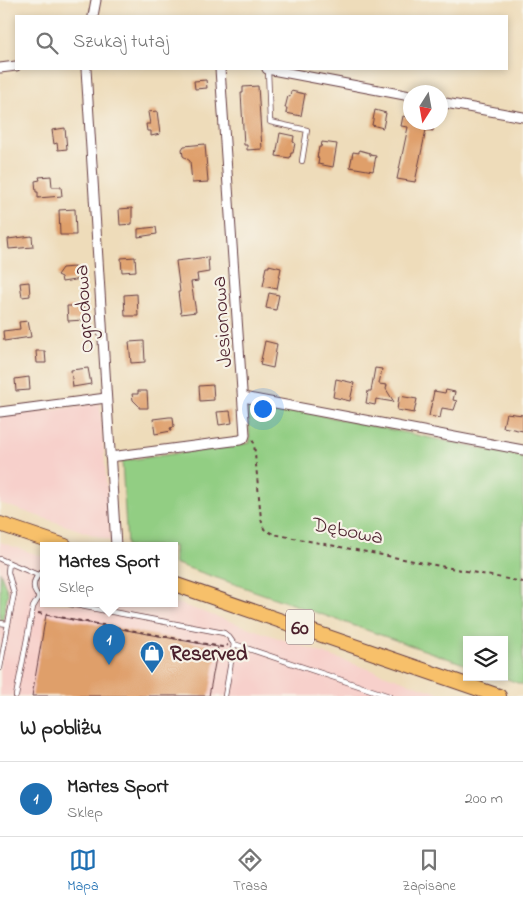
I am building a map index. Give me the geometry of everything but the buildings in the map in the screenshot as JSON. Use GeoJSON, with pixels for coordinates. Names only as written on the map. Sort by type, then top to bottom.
{"type":"FeatureCollection","features":[{"type":"Feature","properties":{"kind":"main road"},"geometry":{"type":"LineString","coordinates":[[0,524],[53,542]]}},
{"type":"Feature","properties":{"kind":"main road","name":"60"},"geometry":{"type":"LineString","coordinates":[[178,585],[499,696]]}},
{"type":"Feature","properties":{"kind":"street"},"geometry":{"type":"LineString","coordinates":[[92,15],[96,0]]}},
{"type":"Feature","properties":{"kind":"street"},"geometry":{"type":"LineString","coordinates":[[0,68],[15,66]]}},
{"type":"Feature","properties":{"kind":"street","name":"Ogrodowa"},"geometry":{"type":"LineString","coordinates":[[86,70],[116,542]]}},
{"type":"Feature","properties":{"kind":"street","name":"Jesionowa"},"geometry":{"type":"LineString","coordinates":[[220,70],[246,435]]}},
{"type":"Feature","properties":{"kind":"street"},"geometry":{"type":"LineString","coordinates":[[272,70],[403,95]]}},
{"type":"Feature","properties":{"kind":"street"},"geometry":{"type":"LineString","coordinates":[[448,103],[523,117]]}},
{"type":"Feature","properties":{"kind":"street"},"geometry":{"type":"LineString","coordinates":[[0,412],[106,398]]}},
{"type":"Feature","properties":{"kind":"street"},"geometry":{"type":"LineString","coordinates":[[244,398],[523,450]]}},
{"type":"Feature","properties":{"kind":"street"},"geometry":{"type":"LineString","coordinates":[[110,457],[240,440],[246,435]]}},
{"type":"Feature","properties":{"kind":"lane"},"geometry":{"type":"LineString","coordinates":[[267,70],[270,122],[307,130],[302,160]]}},
{"type":"Feature","properties":{"kind":"lane"},"geometry":{"type":"LineString","coordinates":[[0,559],[38,575],[34,586],[40,596]]}},
{"type":"Feature","properties":{"kind":"lane"},"geometry":{"type":"LineString","coordinates":[[0,668],[14,594],[8,572],[9,563]]}},
{"type":"Feature","properties":{"kind":"lane"},"geometry":{"type":"LineString","coordinates":[[16,696],[33,607],[40,600]]}},
{"type":"Feature","properties":{"kind":"lane"},"geometry":{"type":"LineString","coordinates":[[86,607],[224,633],[234,644],[389,696]]}},
{"type":"Feature","properties":{"kind":"lane"},"geometry":{"type":"LineString","coordinates":[[0,623],[8,624]]}},
{"type":"Feature","properties":{"kind":"lane"},"geometry":{"type":"LineString","coordinates":[[225,696],[234,644]]}},
{"type":"Feature","properties":{"kind":"path","name":"Dębowa"},"geometry":{"type":"LineString","coordinates":[[246,435],[254,443],[261,519],[264,529],[272,534],[523,582]]}},
{"type":"Feature","properties":{"kind":"path"},"geometry":{"type":"LineString","coordinates":[[32,612],[222,646],[234,644]]}},
{"type":"Feature","properties":{"kind":"shaded area"},"geometry":{"type":"Polygon","coordinates":[[[100,403],[111,541],[0,503],[0,417],[100,403]]]}},
{"type":"Feature","properties":{"kind":"shaded area"},"geometry":{"type":"Polygon","coordinates":[[[0,542],[40,556],[40,607],[178,607],[178,603],[447,696],[0,696],[0,542]]]}},
{"type":"Feature","properties":{"kind":"green space"},"geometry":{"type":"Polygon","coordinates":[[[247,400],[523,457],[523,685],[508,679],[508,636],[463,636],[463,664],[178,564],[178,542],[127,542],[122,461],[250,443],[247,400]]]}},
{"type":"Feature","properties":{"kind":"green space"},"geometry":{"type":"Polygon","coordinates":[[[0,571],[8,593],[3,619],[0,621],[0,571]]]}},
{"type":"Feature","properties":{"kind":"place","name":"Martes Sport"},"geometry":{"type":"Point","coordinates":[109,665]}},
{"type":"Feature","properties":{"kind":"place","name":"Reserved"},"geometry":{"type":"Point","coordinates":[152,674]}}]}
